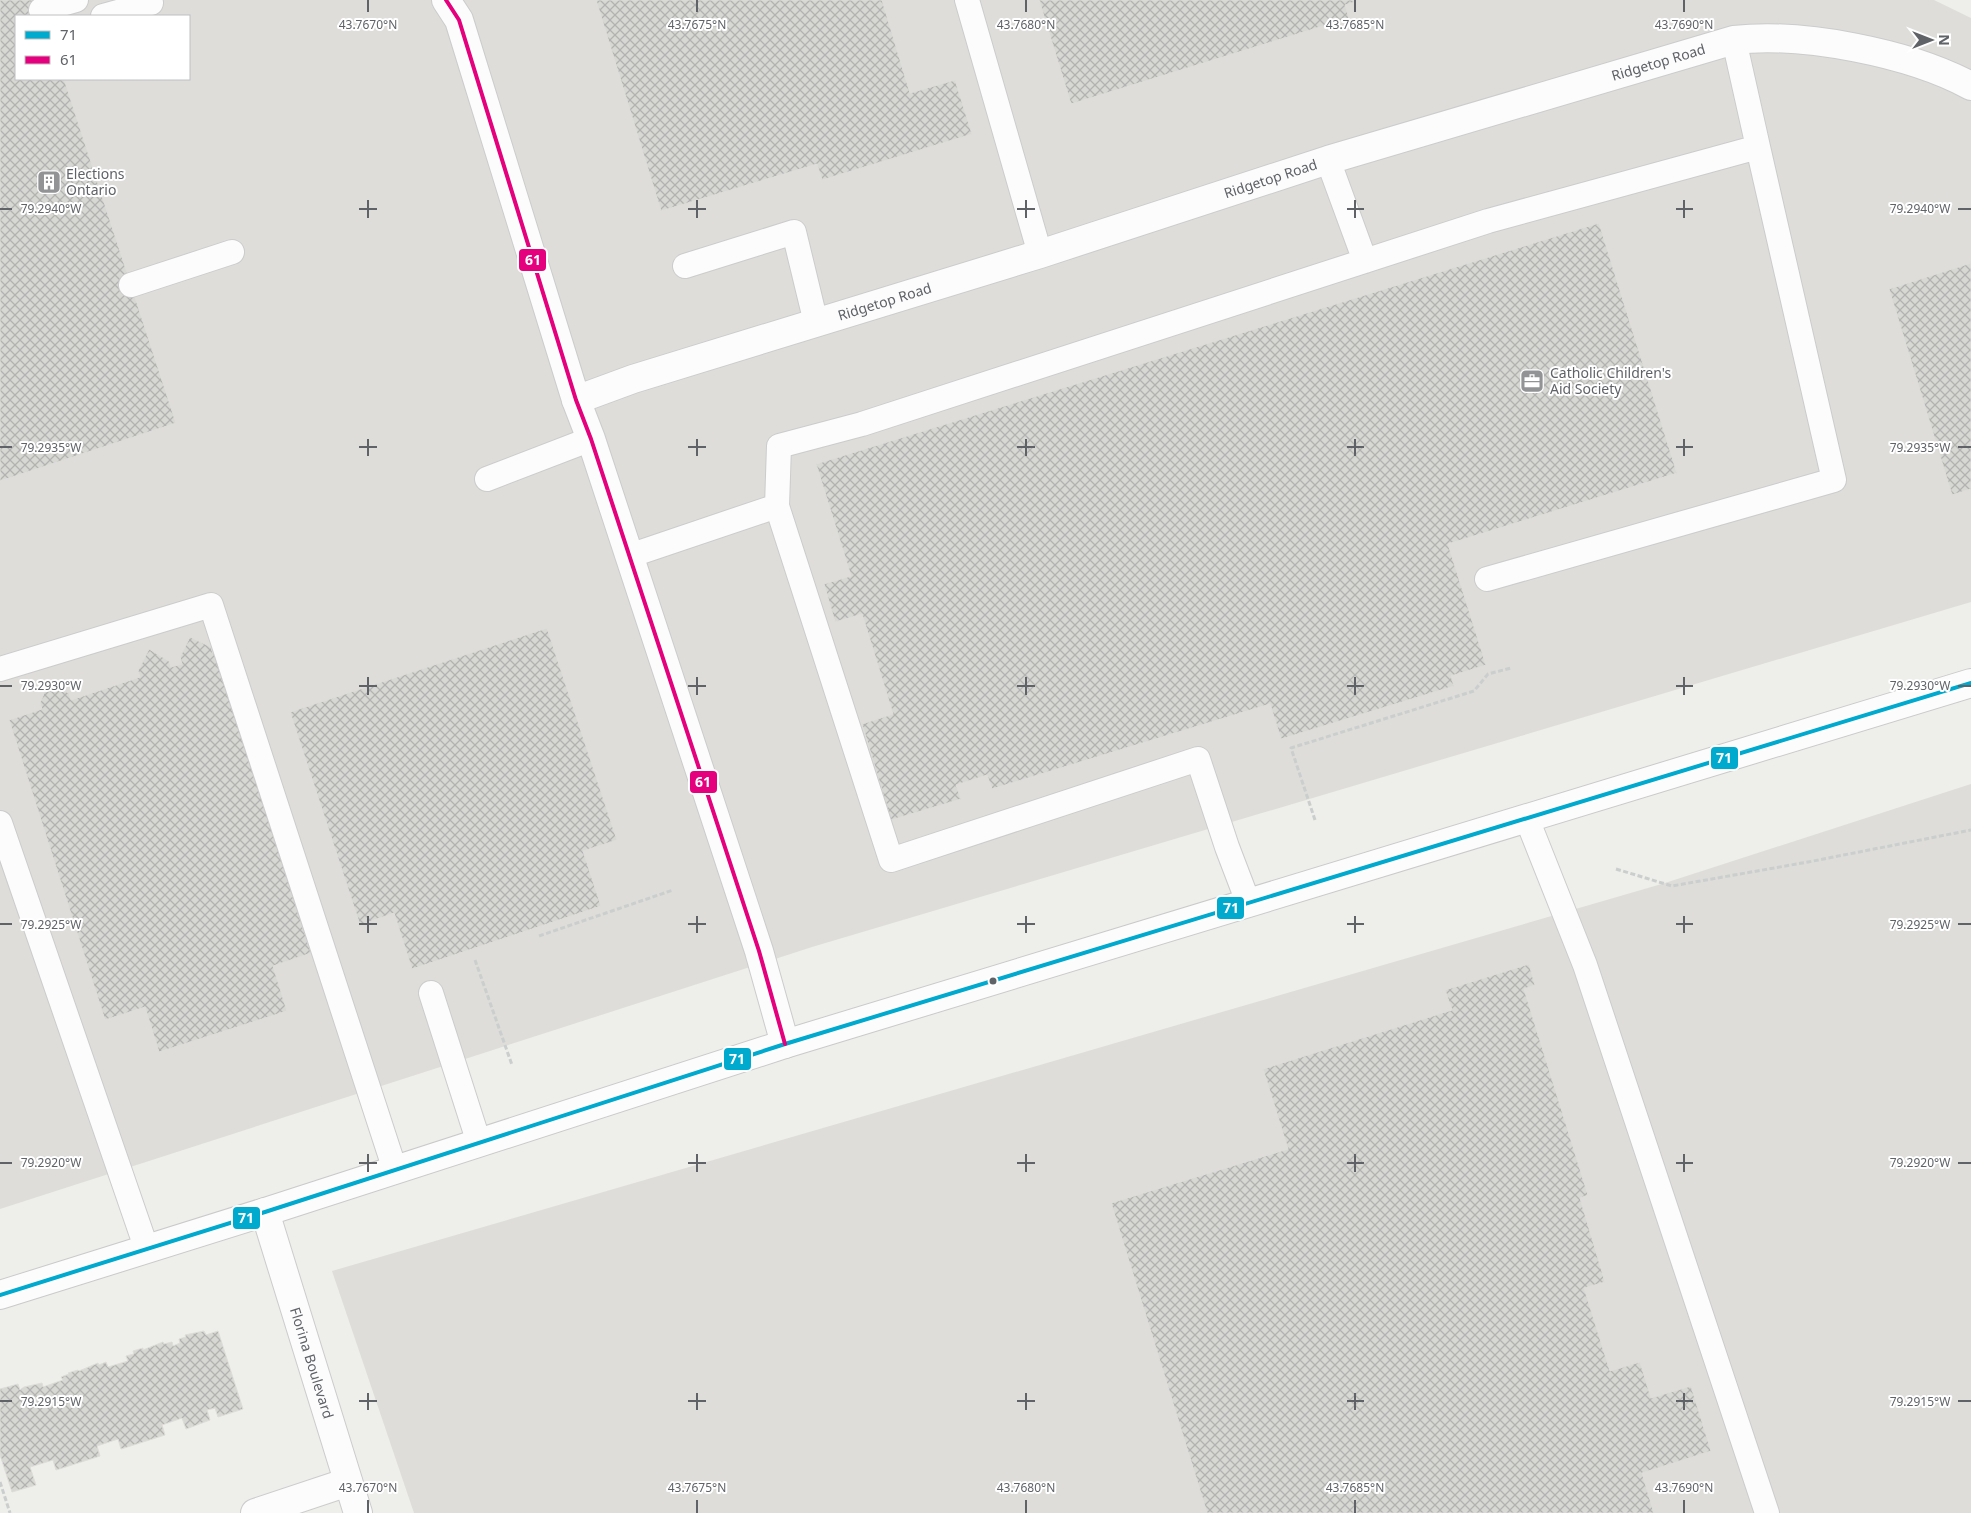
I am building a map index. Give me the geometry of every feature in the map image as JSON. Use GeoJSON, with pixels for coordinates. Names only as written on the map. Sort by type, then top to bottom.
{"type":"FeatureCollection","features":[{"type":"Feature","properties":{"kind":"street"},"geometry":{"type":"LineString","coordinates":[[446,0],[459,20],[576,400],[759,951],[785,1044]]}},
{"type":"Feature","properties":{"kind":"street","name":"Ridgetop Road"},"geometry":{"type":"LineString","coordinates":[[576,400],[633,379],[1040,254],[1328,160],[1734,40],[1800,40],[1858,48],[1913,62],[1971,86]]}},
{"type":"Feature","properties":{"kind":"street"},"geometry":{"type":"LineString","coordinates":[[0,1295],[147,1250],[785,1044],[1971,683]]}},
{"type":"Feature","properties":{"kind":"street","name":"Florina Boulevard"},"geometry":{"type":"LineString","coordinates":[[265,1212],[358,1513]]}},
{"type":"Feature","properties":{"kind":"street"},"geometry":{"type":"LineString","coordinates":[[255,1513],[348,1482]]}},
{"type":"Feature","properties":{"kind":"lane"},"geometry":{"type":"LineString","coordinates":[[41,10],[76,0]]}},
{"type":"Feature","properties":{"kind":"lane"},"geometry":{"type":"LineString","coordinates":[[967,0],[1040,254]]}},
{"type":"Feature","properties":{"kind":"lane"},"geometry":{"type":"LineString","coordinates":[[107,15],[151,3]]}},
{"type":"Feature","properties":{"kind":"lane"},"geometry":{"type":"LineString","coordinates":[[1487,578],[1834,480],[1734,40]]}},
{"type":"Feature","properties":{"kind":"lane"},"geometry":{"type":"LineString","coordinates":[[1248,902],[1227,847],[1198,759],[891,860],[778,506],[779,446],[862,424],[1488,221],[1758,147]]}},
{"type":"Feature","properties":{"kind":"lane"},"geometry":{"type":"LineString","coordinates":[[1328,160],[1364,261]]}},
{"type":"Feature","properties":{"kind":"lane"},"geometry":{"type":"LineString","coordinates":[[685,266],[794,232],[816,323]]}},
{"type":"Feature","properties":{"kind":"lane"},"geometry":{"type":"LineString","coordinates":[[131,285],[232,252]]}},
{"type":"Feature","properties":{"kind":"lane"},"geometry":{"type":"LineString","coordinates":[[487,479],[590,439]]}},
{"type":"Feature","properties":{"kind":"lane"},"geometry":{"type":"LineString","coordinates":[[629,556],[778,506]]}},
{"type":"Feature","properties":{"kind":"lane"},"geometry":{"type":"LineString","coordinates":[[0,669],[211,605],[395,1170]]}},
{"type":"Feature","properties":{"kind":"lane"},"geometry":{"type":"LineString","coordinates":[[1527,819],[1585,965],[1767,1513]]}},
{"type":"Feature","properties":{"kind":"lane"},"geometry":{"type":"LineString","coordinates":[[0,823],[147,1250]]}},
{"type":"Feature","properties":{"kind":"lane"},"geometry":{"type":"LineString","coordinates":[[431,992],[479,1143]]}},
{"type":"Feature","properties":{"kind":"path"},"geometry":{"type":"LineString","coordinates":[[1315,820],[1291,748],[1474,691],[1488,674],[1511,668]]}},
{"type":"Feature","properties":{"kind":"path"},"geometry":{"type":"LineString","coordinates":[[1616,869],[1672,886],[1971,830]]}},
{"type":"Feature","properties":{"kind":"path"},"geometry":{"type":"LineString","coordinates":[[538,936],[674,890]]}},
{"type":"Feature","properties":{"kind":"path"},"geometry":{"type":"LineString","coordinates":[[475,960],[512,1065]]}},
{"type":"Feature","properties":{"kind":"path"},"geometry":{"type":"LineString","coordinates":[[0,1482],[10,1513]]}},
{"type":"Feature","properties":{"kind":"shaded area"},"geometry":{"type":"Polygon","coordinates":[[[0,0],[1934,0],[1971,18],[1971,602],[812,947],[0,1209],[0,0]]]}},
{"type":"Feature","properties":{"kind":"shaded area"},"geometry":{"type":"Polygon","coordinates":[[[1971,784],[1971,1513],[414,1513],[332,1271],[1665,883],[1971,784]]]}},
{"type":"Feature","properties":{"kind":"building","name":"Elections Ontario"},"geometry":{"type":"Polygon","coordinates":[[[0,0],[38,0],[43,15],[15,15],[15,80],[64,80],[176,423],[0,481],[0,0]]]}},
{"type":"Feature","properties":{"kind":"building"},"geometry":{"type":"Polygon","coordinates":[[[596,0],[882,0],[910,93],[955,80],[972,134],[822,180],[817,164],[661,211],[596,0]]]}},
{"type":"Feature","properties":{"kind":"building"},"geometry":{"type":"Polygon","coordinates":[[[1039,0],[1355,0],[1355,2],[1345,5],[1349,18],[1071,104],[1039,0]]]}},
{"type":"Feature","properties":{"kind":"building"},"geometry":{"type":"Polygon","coordinates":[[[1599,223],[1677,473],[1448,544],[1486,665],[1451,676],[1454,686],[1281,739],[1270,704],[992,789],[987,775],[956,785],[961,799],[891,820],[862,724],[893,714],[862,614],[835,622],[824,584],[851,576],[816,464],[1599,223]]]}},
{"type":"Feature","properties":{"kind":"building"},"geometry":{"type":"Polygon","coordinates":[[[1971,263],[1971,489],[1952,495],[1889,289],[1971,263]]]}},
{"type":"Feature","properties":{"kind":"building"},"geometry":{"type":"Polygon","coordinates":[[[547,628],[617,840],[583,851],[601,906],[412,969],[394,913],[360,925],[290,712],[547,628]]]}},
{"type":"Feature","properties":{"kind":"building"},"geometry":{"type":"Polygon","coordinates":[[[190,637],[211,647],[213,654],[215,653],[311,953],[273,966],[287,1011],[159,1052],[145,1007],[105,1020],[9,720],[42,709],[40,703],[48,684],[69,693],[71,700],[140,677],[138,671],[149,649],[169,661],[171,667],[182,664],[180,657],[190,637]]]}},
{"type":"Feature","properties":{"kind":"building"},"geometry":{"type":"Polygon","coordinates":[[[1529,964],[1535,985],[1524,989],[1588,1195],[1580,1198],[1605,1282],[1584,1288],[1610,1371],[1640,1362],[1651,1398],[1691,1386],[1711,1451],[1642,1473],[1654,1513],[1207,1513],[1111,1203],[1288,1149],[1263,1069],[1452,1010],[1445,990],[1529,964]]]}},
{"type":"Feature","properties":{"kind":"building"},"geometry":{"type":"Polygon","coordinates":[[[204,1331],[206,1335],[218,1331],[243,1409],[218,1417],[215,1408],[207,1410],[210,1420],[186,1429],[182,1418],[162,1425],[165,1435],[121,1449],[118,1439],[97,1446],[100,1456],[56,1470],[53,1460],[30,1467],[36,1485],[12,1492],[0,1455],[0,1389],[18,1384],[20,1390],[24,1387],[42,1383],[43,1387],[63,1380],[61,1377],[68,1373],[79,1371],[98,1363],[99,1365],[106,1362],[108,1367],[128,1361],[126,1356],[134,1354],[133,1351],[143,1348],[143,1350],[163,1342],[164,1344],[172,1342],[173,1346],[180,1343],[179,1339],[186,1337],[185,1335],[204,1331]]]}},
{"type":"Feature","properties":{"kind":"transit line","name":"61"},"geometry":{"type":"LineString","coordinates":[[446,0],[459,20],[576,400],[591,439],[759,951],[785,1044]]}},
{"type":"Feature","properties":{"kind":"transit line","name":"71"},"geometry":{"type":"LineString","coordinates":[[0,1295],[265,1212],[785,1044],[1971,683]]}},
{"type":"Feature","properties":{"kind":"place","name":"Elections Ontario"},"geometry":{"type":"Point","coordinates":[49,182]}},
{"type":"Feature","properties":{"kind":"place","name":"Catholic Children's Aid Society"},"geometry":{"type":"Point","coordinates":[1532,381]}}]}
